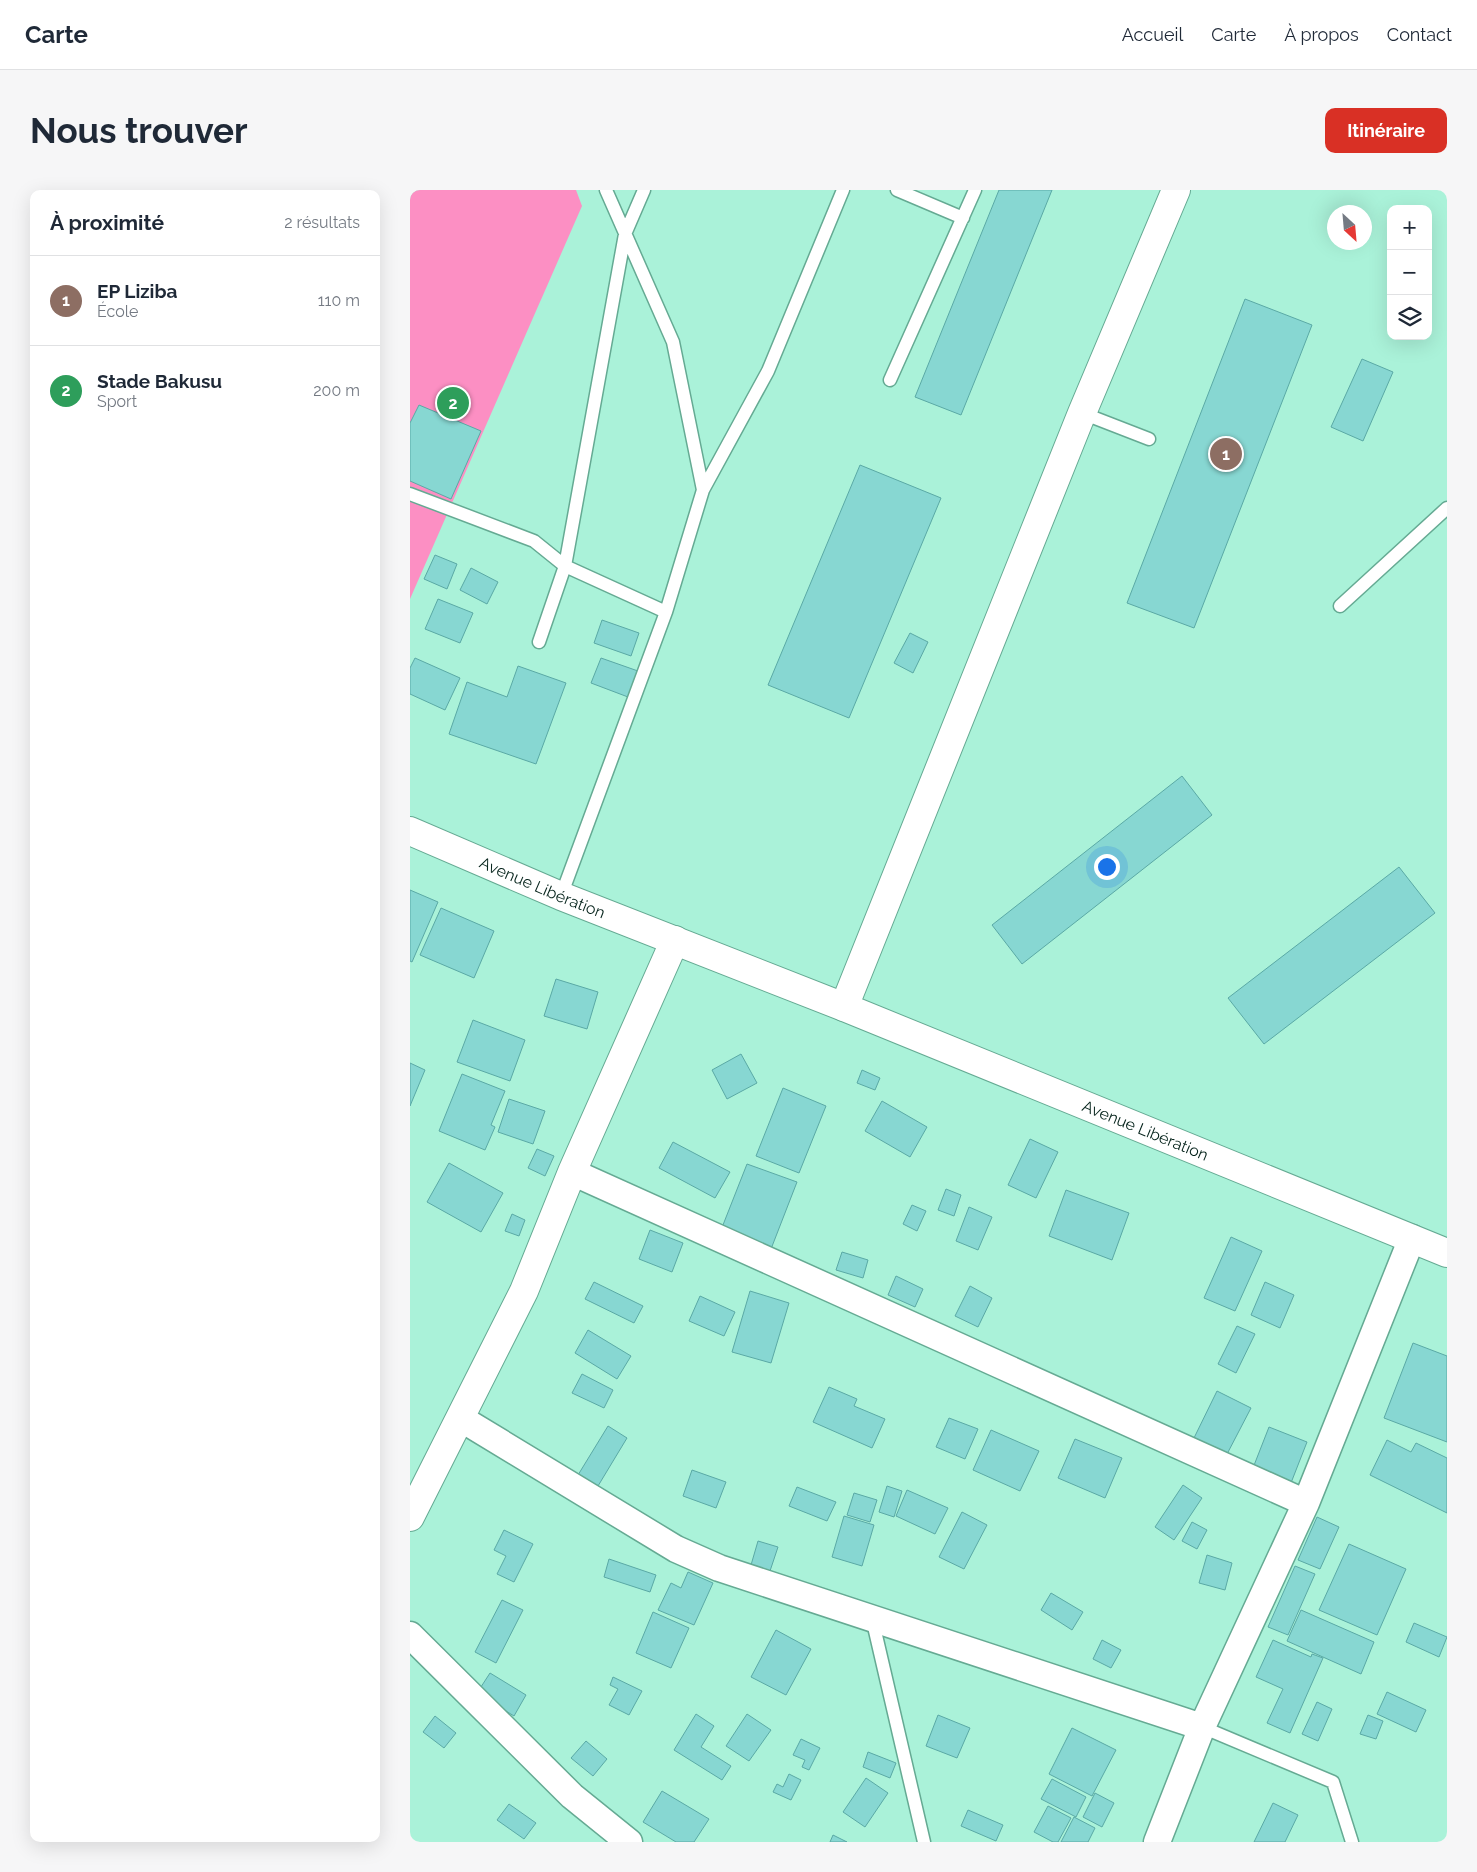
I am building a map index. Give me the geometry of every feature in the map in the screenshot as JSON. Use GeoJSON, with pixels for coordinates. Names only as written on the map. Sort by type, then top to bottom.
{"type":"FeatureCollection","features":[{"type":"Feature","properties":{"kind":"street"},"geometry":{"type":"LineString","coordinates":[[844,1006],[1082,413],[1176,190]]}},
{"type":"Feature","properties":{"kind":"street","name":"Avenue Libération"},"geometry":{"type":"LineString","coordinates":[[410,830],[561,896],[844,1006],[1447,1253]]}},
{"type":"Feature","properties":{"kind":"street"},"geometry":{"type":"LineString","coordinates":[[410,1517],[524,1291],[572,1172],[675,940]]}},
{"type":"Feature","properties":{"kind":"street"},"geometry":{"type":"LineString","coordinates":[[572,1172],[1306,1503]]}},
{"type":"Feature","properties":{"kind":"street"},"geometry":{"type":"LineString","coordinates":[[1157,1842],[1202,1726],[1306,1503],[1412,1238]]}},
{"type":"Feature","properties":{"kind":"street"},"geometry":{"type":"LineString","coordinates":[[460,1418],[676,1550],[719,1568],[1202,1726]]}},
{"type":"Feature","properties":{"kind":"street"},"geometry":{"type":"LineString","coordinates":[[410,1636],[572,1796],[630,1842]]}},
{"type":"Feature","properties":{"kind":"lane"},"geometry":{"type":"LineString","coordinates":[[606,190],[673,342],[703,490]]}},
{"type":"Feature","properties":{"kind":"lane"},"geometry":{"type":"LineString","coordinates":[[539,642],[564,566],[625,234],[644,190]]}},
{"type":"Feature","properties":{"kind":"lane"},"geometry":{"type":"LineString","coordinates":[[561,896],[666,612],[703,490],[768,371],[843,190]]}},
{"type":"Feature","properties":{"kind":"lane"},"geometry":{"type":"LineString","coordinates":[[897,190],[963,218]]}},
{"type":"Feature","properties":{"kind":"lane"},"geometry":{"type":"LineString","coordinates":[[890,380],[975,190]]}},
{"type":"Feature","properties":{"kind":"lane"},"geometry":{"type":"LineString","coordinates":[[1082,413],[1149,440]]}},
{"type":"Feature","properties":{"kind":"lane"},"geometry":{"type":"LineString","coordinates":[[410,494],[534,541],[564,566],[666,612]]}},
{"type":"Feature","properties":{"kind":"lane"},"geometry":{"type":"LineString","coordinates":[[1340,606],[1447,508]]}},
{"type":"Feature","properties":{"kind":"lane"},"geometry":{"type":"LineString","coordinates":[[872,1618],[924,1842]]}},
{"type":"Feature","properties":{"kind":"lane"},"geometry":{"type":"LineString","coordinates":[[1202,1726],[1333,1782],[1352,1842]]}},
{"type":"Feature","properties":{"kind":"shaded area"},"geometry":{"type":"Polygon","coordinates":[[[410,190],[576,190],[582,206],[410,599],[410,190]]]}},
{"type":"Feature","properties":{"kind":"building"},"geometry":{"type":"Polygon","coordinates":[[[999,190],[1052,190],[961,415],[915,397],[999,190]]]}},
{"type":"Feature","properties":{"kind":"building"},"geometry":{"type":"Polygon","coordinates":[[[1245,299],[1312,325],[1194,628],[1127,603],[1245,299]]]}},
{"type":"Feature","properties":{"kind":"building"},"geometry":{"type":"Polygon","coordinates":[[[1362,359],[1393,372],[1363,441],[1331,427],[1362,359]]]}},
{"type":"Feature","properties":{"kind":"building"},"geometry":{"type":"Polygon","coordinates":[[[419,405],[481,431],[451,499],[410,481],[410,423],[419,405]]]}},
{"type":"Feature","properties":{"kind":"building"},"geometry":{"type":"Polygon","coordinates":[[[860,465],[941,498],[849,718],[768,685],[860,465]]]}},
{"type":"Feature","properties":{"kind":"building"},"geometry":{"type":"Polygon","coordinates":[[[435,555],[457,564],[447,589],[424,579],[435,555]]]}},
{"type":"Feature","properties":{"kind":"building"},"geometry":{"type":"Polygon","coordinates":[[[471,568],[498,582],[487,604],[460,590],[471,568]]]}},
{"type":"Feature","properties":{"kind":"building"},"geometry":{"type":"Polygon","coordinates":[[[438,599],[473,613],[460,643],[425,629],[438,599]]]}},
{"type":"Feature","properties":{"kind":"building"},"geometry":{"type":"Polygon","coordinates":[[[602,620],[639,633],[631,656],[594,643],[602,620]]]}},
{"type":"Feature","properties":{"kind":"building"},"geometry":{"type":"Polygon","coordinates":[[[910,633],[928,642],[913,673],[894,663],[910,633]]]}},
{"type":"Feature","properties":{"kind":"building"},"geometry":{"type":"Polygon","coordinates":[[[415,658],[460,678],[445,710],[410,694],[410,668],[415,658]]]}},
{"type":"Feature","properties":{"kind":"building"},"geometry":{"type":"Polygon","coordinates":[[[601,658],[638,671],[628,697],[591,683],[601,658]]]}},
{"type":"Feature","properties":{"kind":"building"},"geometry":{"type":"Polygon","coordinates":[[[518,666],[566,683],[536,764],[449,734],[467,682],[507,697],[518,666]]]}},
{"type":"Feature","properties":{"kind":"building"},"geometry":{"type":"Polygon","coordinates":[[[1182,776],[1212,815],[1022,964],[992,925],[1182,776]]]}},
{"type":"Feature","properties":{"kind":"building"},"geometry":{"type":"Polygon","coordinates":[[[1399,867],[1435,913],[1264,1044],[1228,998],[1399,867]]]}},
{"type":"Feature","properties":{"kind":"building"},"geometry":{"type":"Polygon","coordinates":[[[410,890],[438,902],[412,962],[410,961],[410,890]]]}},
{"type":"Feature","properties":{"kind":"building"},"geometry":{"type":"Polygon","coordinates":[[[441,908],[494,931],[474,978],[420,955],[441,908]]]}},
{"type":"Feature","properties":{"kind":"building"},"geometry":{"type":"Polygon","coordinates":[[[556,979],[598,992],[587,1029],[544,1016],[556,979]]]}},
{"type":"Feature","properties":{"kind":"building"},"geometry":{"type":"Polygon","coordinates":[[[473,1020],[525,1040],[510,1081],[457,1062],[473,1020]]]}},
{"type":"Feature","properties":{"kind":"building"},"geometry":{"type":"Polygon","coordinates":[[[741,1054],[757,1083],[727,1099],[712,1070],[741,1054]]]}},
{"type":"Feature","properties":{"kind":"building"},"geometry":{"type":"Polygon","coordinates":[[[410,1063],[425,1070],[410,1106],[410,1063]]]}},
{"type":"Feature","properties":{"kind":"building"},"geometry":{"type":"Polygon","coordinates":[[[862,1070],[880,1078],[875,1090],[857,1083],[862,1070]]]}},
{"type":"Feature","properties":{"kind":"building"},"geometry":{"type":"Polygon","coordinates":[[[462,1074],[505,1091],[491,1125],[495,1127],[485,1150],[439,1131],[462,1074]]]}},
{"type":"Feature","properties":{"kind":"building"},"geometry":{"type":"Polygon","coordinates":[[[783,1088],[826,1106],[799,1173],[756,1156],[783,1088]]]}},
{"type":"Feature","properties":{"kind":"building"},"geometry":{"type":"Polygon","coordinates":[[[509,1099],[545,1111],[533,1144],[498,1132],[509,1099]]]}},
{"type":"Feature","properties":{"kind":"building"},"geometry":{"type":"Polygon","coordinates":[[[882,1101],[927,1127],[910,1157],[865,1131],[882,1101]]]}},
{"type":"Feature","properties":{"kind":"building"},"geometry":{"type":"Polygon","coordinates":[[[1030,1139],[1058,1152],[1036,1198],[1008,1185],[1030,1139]]]}},
{"type":"Feature","properties":{"kind":"building"},"geometry":{"type":"Polygon","coordinates":[[[673,1142],[730,1172],[715,1198],[659,1168],[673,1142]]]}},
{"type":"Feature","properties":{"kind":"building"},"geometry":{"type":"Polygon","coordinates":[[[537,1149],[554,1156],[545,1176],[528,1168],[537,1149]]]}},
{"type":"Feature","properties":{"kind":"building"},"geometry":{"type":"Polygon","coordinates":[[[449,1163],[503,1193],[481,1232],[427,1202],[449,1163]]]}},
{"type":"Feature","properties":{"kind":"building"},"geometry":{"type":"Polygon","coordinates":[[[747,1164],[797,1182],[771,1249],[721,1230],[747,1164]]]}},
{"type":"Feature","properties":{"kind":"building"},"geometry":{"type":"Polygon","coordinates":[[[946,1189],[961,1195],[954,1216],[938,1210],[946,1189]]]}},
{"type":"Feature","properties":{"kind":"building"},"geometry":{"type":"Polygon","coordinates":[[[1066,1190],[1129,1213],[1112,1260],[1049,1236],[1066,1190]]]}},
{"type":"Feature","properties":{"kind":"building"},"geometry":{"type":"Polygon","coordinates":[[[912,1205],[926,1211],[917,1231],[903,1224],[912,1205]]]}},
{"type":"Feature","properties":{"kind":"building"},"geometry":{"type":"Polygon","coordinates":[[[969,1207],[992,1217],[978,1250],[956,1241],[969,1207]]]}},
{"type":"Feature","properties":{"kind":"building"},"geometry":{"type":"Polygon","coordinates":[[[512,1214],[525,1220],[519,1236],[505,1231],[512,1214]]]}},
{"type":"Feature","properties":{"kind":"building"},"geometry":{"type":"Polygon","coordinates":[[[650,1230],[683,1243],[672,1272],[639,1259],[650,1230]]]}},
{"type":"Feature","properties":{"kind":"building"},"geometry":{"type":"Polygon","coordinates":[[[1231,1237],[1262,1251],[1235,1311],[1204,1298],[1231,1237]]]}},
{"type":"Feature","properties":{"kind":"building"},"geometry":{"type":"Polygon","coordinates":[[[842,1252],[868,1260],[863,1278],[836,1270],[842,1252]]]}},
{"type":"Feature","properties":{"kind":"building"},"geometry":{"type":"Polygon","coordinates":[[[896,1276],[923,1289],[915,1307],[888,1295],[896,1276]]]}},
{"type":"Feature","properties":{"kind":"building"},"geometry":{"type":"Polygon","coordinates":[[[594,1282],[643,1306],[634,1323],[585,1299],[594,1282]]]}},
{"type":"Feature","properties":{"kind":"building"},"geometry":{"type":"Polygon","coordinates":[[[1265,1282],[1294,1295],[1280,1328],[1251,1315],[1265,1282]]]}},
{"type":"Feature","properties":{"kind":"building"},"geometry":{"type":"Polygon","coordinates":[[[970,1286],[992,1298],[978,1327],[955,1316],[970,1286]]]}},
{"type":"Feature","properties":{"kind":"building"},"geometry":{"type":"Polygon","coordinates":[[[750,1291],[789,1303],[771,1363],[732,1352],[750,1291]]]}},
{"type":"Feature","properties":{"kind":"building"},"geometry":{"type":"Polygon","coordinates":[[[700,1296],[735,1312],[724,1336],[689,1321],[700,1296]]]}},
{"type":"Feature","properties":{"kind":"building"},"geometry":{"type":"Polygon","coordinates":[[[1237,1326],[1255,1334],[1236,1373],[1218,1364],[1237,1326]]]}},
{"type":"Feature","properties":{"kind":"building"},"geometry":{"type":"Polygon","coordinates":[[[588,1330],[631,1356],[617,1379],[575,1353],[588,1330]]]}},
{"type":"Feature","properties":{"kind":"building"},"geometry":{"type":"Polygon","coordinates":[[[1413,1343],[1447,1356],[1447,1442],[1384,1418],[1413,1343]]]}},
{"type":"Feature","properties":{"kind":"building"},"geometry":{"type":"Polygon","coordinates":[[[582,1374],[613,1390],[604,1408],[572,1393],[582,1374]]]}},
{"type":"Feature","properties":{"kind":"building"},"geometry":{"type":"Polygon","coordinates":[[[829,1387],[857,1399],[854,1406],[885,1419],[872,1448],[813,1422],[829,1387]]]}},
{"type":"Feature","properties":{"kind":"building"},"geometry":{"type":"Polygon","coordinates":[[[1217,1391],[1251,1408],[1226,1456],[1193,1440],[1217,1391]]]}},
{"type":"Feature","properties":{"kind":"building"},"geometry":{"type":"Polygon","coordinates":[[[949,1418],[978,1429],[965,1459],[936,1447],[949,1418]]]}},
{"type":"Feature","properties":{"kind":"building"},"geometry":{"type":"Polygon","coordinates":[[[608,1426],[627,1438],[598,1486],[578,1475],[608,1426]]]}},
{"type":"Feature","properties":{"kind":"building"},"geometry":{"type":"Polygon","coordinates":[[[1269,1427],[1307,1442],[1289,1488],[1251,1473],[1269,1427]]]}},
{"type":"Feature","properties":{"kind":"building"},"geometry":{"type":"Polygon","coordinates":[[[991,1430],[1039,1451],[1020,1491],[973,1470],[991,1430]]]}},
{"type":"Feature","properties":{"kind":"building"},"geometry":{"type":"Polygon","coordinates":[[[1075,1439],[1122,1458],[1105,1498],[1058,1478],[1075,1439]]]}},
{"type":"Feature","properties":{"kind":"building"},"geometry":{"type":"Polygon","coordinates":[[[1387,1440],[1411,1452],[1416,1443],[1447,1458],[1447,1513],[1370,1475],[1387,1440]]]}},
{"type":"Feature","properties":{"kind":"building"},"geometry":{"type":"Polygon","coordinates":[[[692,1470],[726,1482],[716,1508],[683,1496],[692,1470]]]}},
{"type":"Feature","properties":{"kind":"building"},"geometry":{"type":"Polygon","coordinates":[[[1183,1485],[1202,1498],[1174,1540],[1155,1527],[1183,1485]]]}},
{"type":"Feature","properties":{"kind":"building"},"geometry":{"type":"Polygon","coordinates":[[[887,1486],[902,1491],[894,1517],[879,1512],[887,1486]]]}},
{"type":"Feature","properties":{"kind":"building"},"geometry":{"type":"Polygon","coordinates":[[[797,1487],[836,1502],[827,1521],[789,1506],[797,1487]]]}},
{"type":"Feature","properties":{"kind":"building"},"geometry":{"type":"Polygon","coordinates":[[[907,1490],[948,1508],[935,1534],[896,1516],[907,1490]]]}},
{"type":"Feature","properties":{"kind":"building"},"geometry":{"type":"Polygon","coordinates":[[[854,1493],[877,1500],[870,1522],[847,1515],[854,1493]]]}},
{"type":"Feature","properties":{"kind":"building"},"geometry":{"type":"Polygon","coordinates":[[[962,1512],[987,1525],[964,1569],[939,1557],[962,1512]]]}},
{"type":"Feature","properties":{"kind":"building"},"geometry":{"type":"Polygon","coordinates":[[[844,1516],[874,1525],[862,1566],[832,1557],[844,1516]]]}},
{"type":"Feature","properties":{"kind":"building"},"geometry":{"type":"Polygon","coordinates":[[[1317,1517],[1339,1527],[1320,1569],[1298,1560],[1317,1517]]]}},
{"type":"Feature","properties":{"kind":"building"},"geometry":{"type":"Polygon","coordinates":[[[1192,1522],[1207,1530],[1197,1549],[1182,1541],[1192,1522]]]}},
{"type":"Feature","properties":{"kind":"building"},"geometry":{"type":"Polygon","coordinates":[[[504,1530],[533,1544],[514,1582],[497,1574],[506,1556],[494,1550],[504,1530]]]}},
{"type":"Feature","properties":{"kind":"building"},"geometry":{"type":"Polygon","coordinates":[[[758,1541],[778,1547],[770,1571],[751,1565],[758,1541]]]}},
{"type":"Feature","properties":{"kind":"building"},"geometry":{"type":"Polygon","coordinates":[[[1349,1544],[1406,1569],[1377,1635],[1319,1610],[1349,1544]]]}},
{"type":"Feature","properties":{"kind":"building"},"geometry":{"type":"Polygon","coordinates":[[[1207,1555],[1232,1563],[1225,1590],[1199,1583],[1207,1555]]]}},
{"type":"Feature","properties":{"kind":"building"},"geometry":{"type":"Polygon","coordinates":[[[609,1559],[656,1575],[650,1592],[604,1577],[609,1559]]]}},
{"type":"Feature","properties":{"kind":"building"},"geometry":{"type":"Polygon","coordinates":[[[1295,1566],[1315,1574],[1288,1635],[1268,1627],[1295,1566]]]}},
{"type":"Feature","properties":{"kind":"building"},"geometry":{"type":"Polygon","coordinates":[[[688,1572],[713,1583],[694,1625],[658,1610],[671,1583],[681,1588],[688,1572]]]}},
{"type":"Feature","properties":{"kind":"building"},"geometry":{"type":"Polygon","coordinates":[[[1051,1593],[1083,1612],[1072,1630],[1041,1610],[1051,1593]]]}},
{"type":"Feature","properties":{"kind":"building"},"geometry":{"type":"Polygon","coordinates":[[[502,1600],[523,1610],[496,1663],[475,1652],[502,1600]]]}},
{"type":"Feature","properties":{"kind":"building"},"geometry":{"type":"Polygon","coordinates":[[[1301,1610],[1374,1642],[1361,1674],[1287,1641],[1301,1610]]]}},
{"type":"Feature","properties":{"kind":"building"},"geometry":{"type":"Polygon","coordinates":[[[653,1612],[689,1628],[671,1668],[636,1653],[653,1612]]]}},
{"type":"Feature","properties":{"kind":"building"},"geometry":{"type":"Polygon","coordinates":[[[1414,1623],[1447,1637],[1439,1657],[1406,1642],[1414,1623]]]}},
{"type":"Feature","properties":{"kind":"building"},"geometry":{"type":"Polygon","coordinates":[[[776,1630],[811,1649],[786,1695],[751,1677],[776,1630]]]}},
{"type":"Feature","properties":{"kind":"building"},"geometry":{"type":"Polygon","coordinates":[[[1102,1640],[1121,1650],[1111,1668],[1093,1659],[1102,1640]]]}},
{"type":"Feature","properties":{"kind":"building"},"geometry":{"type":"Polygon","coordinates":[[[1273,1640],[1311,1657],[1312,1654],[1323,1658],[1290,1733],[1267,1723],[1283,1689],[1256,1677],[1273,1640]]]}},
{"type":"Feature","properties":{"kind":"building"},"geometry":{"type":"Polygon","coordinates":[[[490,1673],[526,1695],[514,1716],[477,1693],[490,1673]]]}},
{"type":"Feature","properties":{"kind":"building"},"geometry":{"type":"Polygon","coordinates":[[[613,1677],[642,1691],[629,1715],[609,1705],[618,1689],[610,1685],[613,1677]]]}},
{"type":"Feature","properties":{"kind":"building"},"geometry":{"type":"Polygon","coordinates":[[[1387,1692],[1426,1710],[1416,1732],[1377,1714],[1387,1692]]]}},
{"type":"Feature","properties":{"kind":"building"},"geometry":{"type":"Polygon","coordinates":[[[1317,1702],[1332,1709],[1318,1741],[1302,1734],[1317,1702]]]}},
{"type":"Feature","properties":{"kind":"building"},"geometry":{"type":"Polygon","coordinates":[[[696,1714],[714,1726],[701,1747],[731,1766],[722,1780],[674,1750],[696,1714]]]}},
{"type":"Feature","properties":{"kind":"building"},"geometry":{"type":"Polygon","coordinates":[[[747,1714],[771,1730],[749,1761],[726,1746],[747,1714]]]}},
{"type":"Feature","properties":{"kind":"building"},"geometry":{"type":"Polygon","coordinates":[[[938,1715],[970,1728],[957,1758],[926,1746],[938,1715]]]}},
{"type":"Feature","properties":{"kind":"building"},"geometry":{"type":"Polygon","coordinates":[[[1368,1715],[1383,1721],[1376,1739],[1360,1734],[1368,1715]]]}},
{"type":"Feature","properties":{"kind":"building"},"geometry":{"type":"Polygon","coordinates":[[[435,1716],[456,1733],[444,1748],[423,1732],[435,1716]]]}},
{"type":"Feature","properties":{"kind":"building"},"geometry":{"type":"Polygon","coordinates":[[[1072,1728],[1116,1750],[1092,1796],[1049,1774],[1072,1728]]]}},
{"type":"Feature","properties":{"kind":"building"},"geometry":{"type":"Polygon","coordinates":[[[801,1739],[820,1748],[809,1770],[802,1767],[805,1760],[793,1755],[801,1739]]]}},
{"type":"Feature","properties":{"kind":"building"},"geometry":{"type":"Polygon","coordinates":[[[586,1741],[607,1759],[593,1776],[571,1758],[586,1741]]]}},
{"type":"Feature","properties":{"kind":"building"},"geometry":{"type":"Polygon","coordinates":[[[868,1752],[896,1763],[890,1778],[863,1767],[868,1752]]]}},
{"type":"Feature","properties":{"kind":"building"},"geometry":{"type":"Polygon","coordinates":[[[789,1774],[801,1780],[791,1800],[773,1792],[777,1784],[783,1787],[789,1774]]]}},
{"type":"Feature","properties":{"kind":"building"},"geometry":{"type":"Polygon","coordinates":[[[866,1778],[888,1793],[865,1827],[843,1812],[866,1778]]]}},
{"type":"Feature","properties":{"kind":"building"},"geometry":{"type":"Polygon","coordinates":[[[1052,1779],[1086,1797],[1076,1817],[1041,1799],[1052,1779]]]}},
{"type":"Feature","properties":{"kind":"building"},"geometry":{"type":"Polygon","coordinates":[[[662,1791],[709,1819],[694,1842],[676,1842],[643,1822],[662,1791]]]}},
{"type":"Feature","properties":{"kind":"building"},"geometry":{"type":"Polygon","coordinates":[[[1095,1793],[1114,1803],[1102,1827],[1083,1817],[1095,1793]]]}},
{"type":"Feature","properties":{"kind":"building"},"geometry":{"type":"Polygon","coordinates":[[[1273,1803],[1298,1815],[1285,1842],[1254,1842],[1273,1803]]]}},
{"type":"Feature","properties":{"kind":"building"},"geometry":{"type":"Polygon","coordinates":[[[509,1804],[536,1823],[524,1839],[497,1820],[509,1804]]]}},
{"type":"Feature","properties":{"kind":"building"},"geometry":{"type":"Polygon","coordinates":[[[1048,1806],[1071,1818],[1058,1842],[1053,1842],[1034,1832],[1048,1806]]]}},
{"type":"Feature","properties":{"kind":"building"},"geometry":{"type":"Polygon","coordinates":[[[968,1810],[1003,1825],[996,1841],[961,1826],[968,1810]]]}},
{"type":"Feature","properties":{"kind":"building"},"geometry":{"type":"Polygon","coordinates":[[[1074,1817],[1095,1828],[1088,1842],[1061,1842],[1074,1817]]]}},
{"type":"Feature","properties":{"kind":"building"},"geometry":{"type":"Polygon","coordinates":[[[833,1835],[847,1842],[830,1842],[833,1835]]]}},
{"type":"Feature","properties":{"kind":"place","name":"Stade Bakusu"},"geometry":{"type":"Point","coordinates":[453,403]}},
{"type":"Feature","properties":{"kind":"place","name":"EP Liziba"},"geometry":{"type":"Point","coordinates":[1226,454]}}]}
